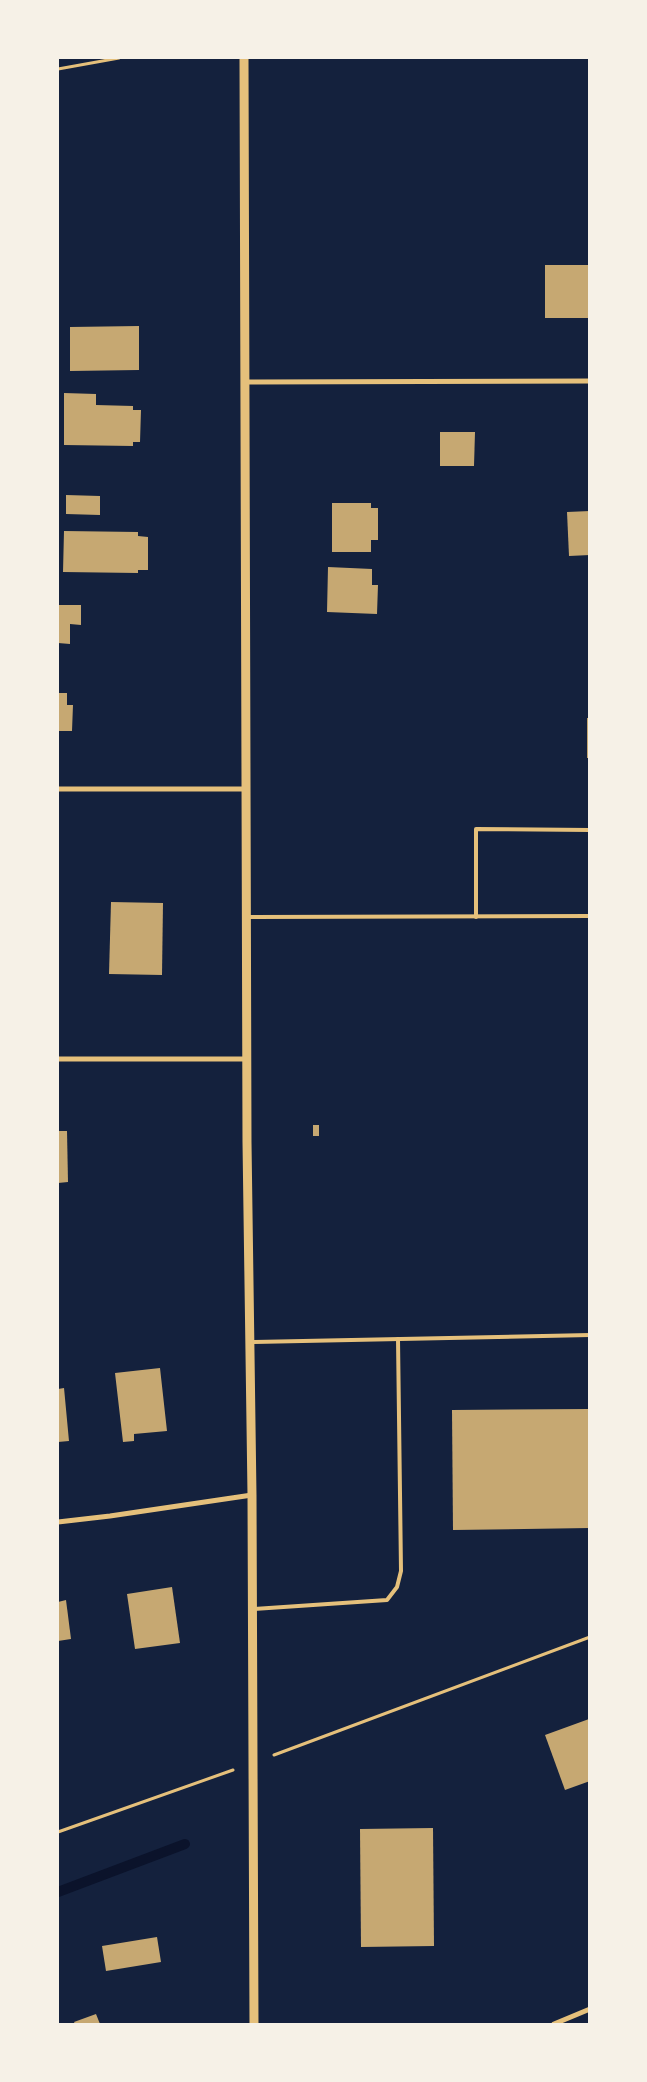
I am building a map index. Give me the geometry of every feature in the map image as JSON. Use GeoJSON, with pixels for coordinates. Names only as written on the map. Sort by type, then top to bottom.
{"type":"FeatureCollection","features":[{"type":"Feature","properties":{"kind":"street"},"geometry":{"type":"LineString","coordinates":[[244,58],[254,2024]]}},
{"type":"Feature","properties":{"kind":"street"},"geometry":{"type":"LineString","coordinates":[[246,382],[590,381]]}},
{"type":"Feature","properties":{"kind":"street"},"geometry":{"type":"LineString","coordinates":[[58,789],[248,789]]}},
{"type":"Feature","properties":{"kind":"street"},"geometry":{"type":"LineString","coordinates":[[58,1059],[248,1059]]}},
{"type":"Feature","properties":{"kind":"street"},"geometry":{"type":"LineString","coordinates":[[58,1522],[252,1494]]}},
{"type":"Feature","properties":{"kind":"street"},"geometry":{"type":"LineString","coordinates":[[554,2024],[590,2009]]}},
{"type":"Feature","properties":{"kind":"lane"},"geometry":{"type":"LineString","coordinates":[[476,917],[476,829],[590,830]]}},
{"type":"Feature","properties":{"kind":"lane"},"geometry":{"type":"LineString","coordinates":[[248,917],[590,916]]}},
{"type":"Feature","properties":{"kind":"lane"},"geometry":{"type":"LineString","coordinates":[[250,1342],[590,1336]]}},
{"type":"Feature","properties":{"kind":"lane"},"geometry":{"type":"LineString","coordinates":[[253,1609],[386,1600],[397,1587],[401,1571],[398,1339]]}},
{"type":"Feature","properties":{"kind":"path"},"geometry":{"type":"LineString","coordinates":[[58,69],[119,58]]}},
{"type":"Feature","properties":{"kind":"path"},"geometry":{"type":"LineString","coordinates":[[58,1832],[254,1763],[590,1638]]}},
{"type":"Feature","properties":{"kind":"building"},"geometry":{"type":"Polygon","coordinates":[[[545,265],[590,265],[590,318],[545,318],[545,265]]]}},
{"type":"Feature","properties":{"kind":"building"},"geometry":{"type":"Polygon","coordinates":[[[139,326],[139,370],[70,371],[70,327],[139,326]]]}},
{"type":"Feature","properties":{"kind":"building"},"geometry":{"type":"Polygon","coordinates":[[[64,393],[96,394],[96,405],[133,406],[133,410],[141,410],[140,442],[133,442],[133,446],[64,445],[64,393]]]}},
{"type":"Feature","properties":{"kind":"building"},"geometry":{"type":"Polygon","coordinates":[[[440,432],[475,432],[474,466],[440,466],[440,432]]]}},
{"type":"Feature","properties":{"kind":"building"},"geometry":{"type":"Polygon","coordinates":[[[66,495],[100,496],[100,515],[66,514],[66,495]]]}},
{"type":"Feature","properties":{"kind":"building"},"geometry":{"type":"Polygon","coordinates":[[[332,503],[371,503],[371,508],[378,508],[378,540],[371,540],[371,552],[332,552],[332,503]]]}},
{"type":"Feature","properties":{"kind":"building"},"geometry":{"type":"Polygon","coordinates":[[[590,511],[590,555],[569,556],[567,512],[590,511]]]}},
{"type":"Feature","properties":{"kind":"building"},"geometry":{"type":"Polygon","coordinates":[[[64,531],[138,532],[138,536],[148,537],[148,570],[138,570],[138,573],[63,572],[64,531]]]}},
{"type":"Feature","properties":{"kind":"building"},"geometry":{"type":"Polygon","coordinates":[[[328,567],[372,569],[372,585],[378,585],[377,614],[327,612],[328,567]]]}},
{"type":"Feature","properties":{"kind":"building"},"geometry":{"type":"Polygon","coordinates":[[[58,605],[81,605],[81,625],[70,624],[70,644],[58,643],[58,605]]]}},
{"type":"Feature","properties":{"kind":"building"},"geometry":{"type":"Polygon","coordinates":[[[58,693],[67,693],[67,705],[73,705],[72,731],[58,731],[58,693]]]}},
{"type":"Feature","properties":{"kind":"building"},"geometry":{"type":"Polygon","coordinates":[[[587,718],[590,718],[590,758],[587,758],[587,718]]]}},
{"type":"Feature","properties":{"kind":"building"},"geometry":{"type":"Polygon","coordinates":[[[111,902],[163,903],[162,975],[109,974],[111,902]]]}},
{"type":"Feature","properties":{"kind":"building"},"geometry":{"type":"Polygon","coordinates":[[[313,1125],[319,1125],[319,1136],[313,1136],[313,1125]]]}},
{"type":"Feature","properties":{"kind":"building"},"geometry":{"type":"Polygon","coordinates":[[[58,1131],[67,1131],[68,1182],[58,1183],[58,1131]]]}},
{"type":"Feature","properties":{"kind":"building"},"geometry":{"type":"Polygon","coordinates":[[[160,1368],[167,1431],[134,1434],[134,1441],[123,1442],[115,1373],[160,1368]]]}},
{"type":"Feature","properties":{"kind":"building"},"geometry":{"type":"Polygon","coordinates":[[[64,1388],[69,1441],[58,1442],[58,1389],[64,1388]]]}},
{"type":"Feature","properties":{"kind":"building"},"geometry":{"type":"Polygon","coordinates":[[[590,1409],[590,1528],[453,1530],[452,1410],[590,1409]]]}},
{"type":"Feature","properties":{"kind":"building"},"geometry":{"type":"Polygon","coordinates":[[[172,1587],[180,1643],[135,1649],[127,1594],[172,1587]]]}},
{"type":"Feature","properties":{"kind":"building"},"geometry":{"type":"Polygon","coordinates":[[[66,1600],[71,1639],[58,1641],[58,1602],[66,1600]]]}},
{"type":"Feature","properties":{"kind":"building"},"geometry":{"type":"Polygon","coordinates":[[[589,1719],[590,1781],[565,1790],[545,1735],[589,1719]]]}},
{"type":"Feature","properties":{"kind":"building"},"geometry":{"type":"Polygon","coordinates":[[[433,1828],[434,1946],[361,1947],[360,1829],[433,1828]]]}},
{"type":"Feature","properties":{"kind":"building"},"geometry":{"type":"Polygon","coordinates":[[[157,1937],[161,1962],[106,1971],[102,1946],[157,1937]]]}},
{"type":"Feature","properties":{"kind":"building"},"geometry":{"type":"Polygon","coordinates":[[[96,2014],[100,2024],[75,2024],[74,2022],[96,2014]]]}},
{"type":"Feature","properties":{"kind":"waterway"},"geometry":{"type":"LineString","coordinates":[[58,1892],[185,1844]]}}]}
